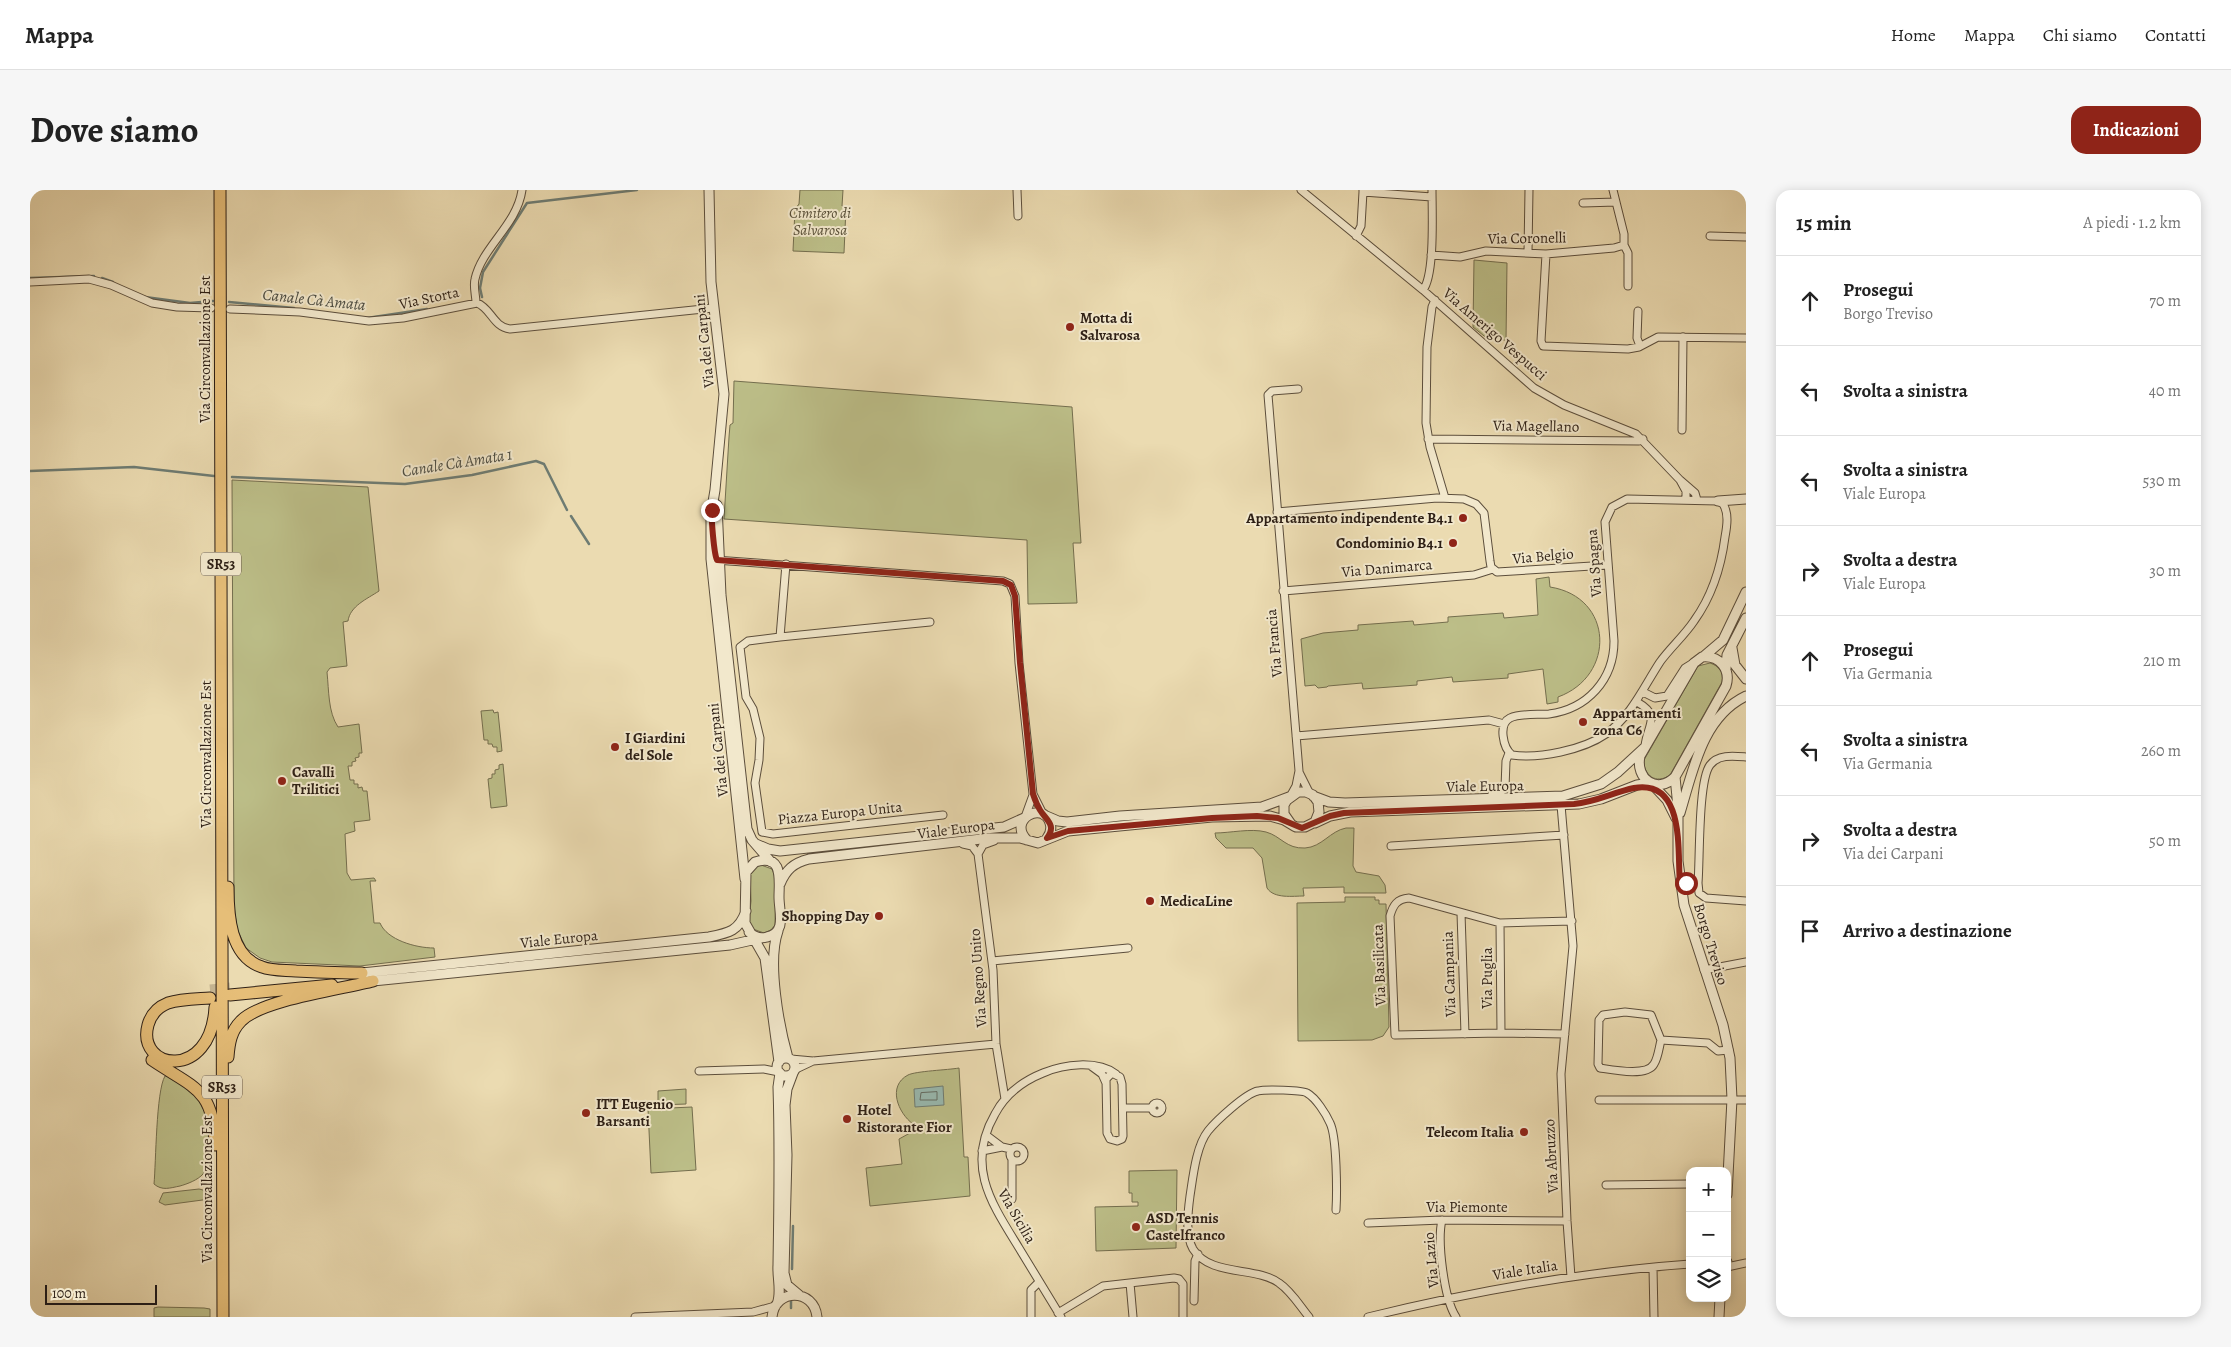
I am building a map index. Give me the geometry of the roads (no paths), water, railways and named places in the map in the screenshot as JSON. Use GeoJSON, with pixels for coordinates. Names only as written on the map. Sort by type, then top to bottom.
{"type":"FeatureCollection","features":[{"type":"Feature","properties":{"kind":"main road","name":"Via Circonvallazione Est"},"geometry":{"type":"LineString","coordinates":[[220,190],[223,1317]]}},
{"type":"Feature","properties":{"kind":"main road"},"geometry":{"type":"LineString","coordinates":[[221,819],[228,867],[228,897],[232,926],[236,942],[243,955],[252,962],[267,968],[362,973]]}},
{"type":"Feature","properties":{"kind":"main road"},"geometry":{"type":"LineString","coordinates":[[221,901],[215,948],[215,1016],[209,1035],[197,1053],[182,1062],[168,1060],[154,1053],[149,1045],[146,1033],[150,1019],[156,1011],[174,1002],[210,994],[172,995],[159,999],[145,1013],[139,1032],[142,1046],[149,1056],[192,1084],[207,1101],[213,1122],[215,1167],[222,1205]]}},
{"type":"Feature","properties":{"kind":"main road"},"geometry":{"type":"LineString","coordinates":[[362,973],[230,992],[373,982]]}},
{"type":"Feature","properties":{"kind":"main road"},"geometry":{"type":"LineString","coordinates":[[222,1168],[228,1107],[229,1047],[232,1034],[238,1024],[251,1013],[269,1006],[373,982]]}},
{"type":"Feature","properties":{"kind":"street"},"geometry":{"type":"LineString","coordinates":[[476,303],[474,284],[476,274],[515,211],[522,190]]}},
{"type":"Feature","properties":{"kind":"street","name":"Via dei Carpani"},"geometry":{"type":"LineString","coordinates":[[708,190],[713,308],[724,394],[716,490],[711,524],[726,636],[746,825],[748,834],[766,860],[780,872],[780,884]]}},
{"type":"Feature","properties":{"kind":"street"},"geometry":{"type":"LineString","coordinates":[[1017,190],[1018,216]]}},
{"type":"Feature","properties":{"kind":"street","name":"Via Amerigo Vespucci"},"geometry":{"type":"LineString","coordinates":[[1301,190],[1423,290],[1539,391],[1564,405],[1631,431],[1643,439],[1680,480],[1693,491],[1697,500]]}},
{"type":"Feature","properties":{"kind":"street"},"geometry":{"type":"LineString","coordinates":[[1528,252],[1529,190]]}},
{"type":"Feature","properties":{"kind":"street"},"geometry":{"type":"LineString","coordinates":[[1613,190],[1624,234],[1624,244],[1628,253],[1628,286]]}},
{"type":"Feature","properties":{"kind":"street"},"geometry":{"type":"LineString","coordinates":[[1356,236],[1361,226],[1363,191],[1432,193],[1429,280],[1423,290]]}},
{"type":"Feature","properties":{"kind":"street"},"geometry":{"type":"LineString","coordinates":[[1584,202],[1616,202]]}},
{"type":"Feature","properties":{"kind":"street"},"geometry":{"type":"LineString","coordinates":[[1710,236],[1746,237]]}},
{"type":"Feature","properties":{"kind":"street","name":"Via Coronelli"},"geometry":{"type":"LineString","coordinates":[[1431,255],[1454,257],[1486,251],[1546,254],[1614,248],[1624,244]]}},
{"type":"Feature","properties":{"kind":"street"},"geometry":{"type":"LineString","coordinates":[[1546,254],[1541,342],[1546,347],[1628,349],[1640,346],[1656,337],[1746,338]]}},
{"type":"Feature","properties":{"kind":"street"},"geometry":{"type":"LineString","coordinates":[[30,282],[89,279],[110,285],[152,304],[184,308],[211,308]]}},
{"type":"Feature","properties":{"kind":"street"},"geometry":{"type":"LineString","coordinates":[[1277,512],[1441,498],[1439,481],[1428,439],[1426,416],[1427,347],[1434,300]]}},
{"type":"Feature","properties":{"kind":"street","name":"Via Storta"},"geometry":{"type":"LineString","coordinates":[[230,309],[300,312],[369,321],[403,318],[476,303],[481,304],[500,326],[510,329],[713,308]]}},
{"type":"Feature","properties":{"kind":"street"},"geometry":{"type":"LineString","coordinates":[[1638,311],[1637,338],[1640,346]]}},
{"type":"Feature","properties":{"kind":"street"},"geometry":{"type":"LineString","coordinates":[[1682,430],[1683,337]]}},
{"type":"Feature","properties":{"kind":"street","name":"Via Francia"},"geometry":{"type":"LineString","coordinates":[[1290,796],[1296,786],[1299,771],[1268,395],[1272,391],[1298,388]]}},
{"type":"Feature","properties":{"kind":"street","name":"Via Magellano"},"geometry":{"type":"LineString","coordinates":[[1428,439],[1640,441],[1643,439]]}},
{"type":"Feature","properties":{"kind":"street"},"geometry":{"type":"LineString","coordinates":[[1680,480],[1687,494],[1686,500]]}},
{"type":"Feature","properties":{"kind":"street","name":"Via dei Carpani"},"geometry":{"type":"LineString","coordinates":[[716,490],[716,563],[713,589],[745,879],[745,923],[755,937]]}},
{"type":"Feature","properties":{"kind":"street","name":"Via Belgio"},"geometry":{"type":"LineString","coordinates":[[1441,498],[1468,500],[1479,506],[1484,513],[1490,561],[1493,569],[1501,573],[1608,565]]}},
{"type":"Feature","properties":{"kind":"street","name":"Via Spagna"},"geometry":{"type":"LineString","coordinates":[[1504,724],[1512,717],[1553,713],[1573,707],[1589,697],[1602,683],[1612,662],[1614,650],[1605,522],[1608,511],[1616,504],[1631,498],[1718,501]]}},
{"type":"Feature","properties":{"kind":"street"},"geometry":{"type":"LineString","coordinates":[[1718,501],[1746,499]]}},
{"type":"Feature","properties":{"kind":"street"},"geometry":{"type":"LineString","coordinates":[[1509,753],[1520,756],[1558,753],[1578,748],[1608,733],[1620,723],[1637,702],[1662,660],[1694,621],[1712,589],[1723,554],[1726,521],[1724,506],[1718,501]]}},
{"type":"Feature","properties":{"kind":"street"},"geometry":{"type":"LineString","coordinates":[[716,563],[786,564],[1003,581],[1011,585],[1015,596],[1033,794],[1051,826],[1047,838]]}},
{"type":"Feature","properties":{"kind":"street"},"geometry":{"type":"LineString","coordinates":[[780,637],[786,564]]}},
{"type":"Feature","properties":{"kind":"street","name":"Via Danimarca"},"geometry":{"type":"LineString","coordinates":[[1283,591],[1474,575],[1493,569]]}},
{"type":"Feature","properties":{"kind":"street","name":"Via dei Carpani"},"geometry":{"type":"LineString","coordinates":[[713,589],[717,590],[721,627],[726,636]]}},
{"type":"Feature","properties":{"kind":"street"},"geometry":{"type":"LineString","coordinates":[[1643,692],[1655,698],[1667,696],[1685,668],[1723,640],[1746,592]]}},
{"type":"Feature","properties":{"kind":"street"},"geometry":{"type":"LineString","coordinates":[[1675,777],[1726,686],[1726,657],[1746,618]]}},
{"type":"Feature","properties":{"kind":"street","name":"Piazza Europa Unita"},"geometry":{"type":"LineString","coordinates":[[930,622],[748,641],[740,647],[746,697],[753,709],[760,738],[755,783],[762,832],[773,834],[943,815]]}},
{"type":"Feature","properties":{"kind":"street"},"geometry":{"type":"LineString","coordinates":[[1732,648],[1735,666],[1746,680]]}},
{"type":"Feature","properties":{"kind":"street"},"geometry":{"type":"LineString","coordinates":[[1702,657],[1717,660],[1727,673],[1746,680]]}},
{"type":"Feature","properties":{"kind":"street"},"geometry":{"type":"LineString","coordinates":[[1645,747],[1694,662]]}},
{"type":"Feature","properties":{"kind":"street"},"geometry":{"type":"LineString","coordinates":[[1709,718],[1729,702],[1746,694]]}},
{"type":"Feature","properties":{"kind":"street"},"geometry":{"type":"LineString","coordinates":[[1677,826],[1700,751],[1708,732],[1723,712],[1746,694]]}},
{"type":"Feature","properties":{"kind":"street"},"geometry":{"type":"LineString","coordinates":[[1637,702],[1648,709],[1651,716],[1652,722],[1645,747]]}},
{"type":"Feature","properties":{"kind":"street"},"geometry":{"type":"LineString","coordinates":[[1296,736],[1489,720],[1504,724],[1506,747],[1509,753],[1506,761],[1506,786],[1500,793],[1455,795],[1427,801]]}},
{"type":"Feature","properties":{"kind":"street"},"geometry":{"type":"LineString","coordinates":[[1622,768],[1648,732]]}},
{"type":"Feature","properties":{"kind":"street","name":"Viale Europa"},"geometry":{"type":"LineString","coordinates":[[754,843],[768,849],[780,851],[1004,827],[1034,813],[1067,822],[1120,816],[1262,807],[1300,792],[1333,803],[1563,796],[1596,786],[1622,768],[1645,747]]}},
{"type":"Feature","properties":{"kind":"street","name":"Borgo Treviso"},"geometry":{"type":"LineString","coordinates":[[1645,747],[1640,756],[1639,769],[1643,778],[1664,796],[1673,809],[1677,826]]}},
{"type":"Feature","properties":{"kind":"street"},"geometry":{"type":"LineString","coordinates":[[1746,757],[1724,756],[1710,765],[1704,784],[1698,884],[1699,893],[1706,898],[1746,901]]}},
{"type":"Feature","properties":{"kind":"street","name":"Via Francia"},"geometry":{"type":"LineString","coordinates":[[1299,771],[1311,795]]}},
{"type":"Feature","properties":{"kind":"street","name":"Viale Europa"},"geometry":{"type":"LineString","coordinates":[[780,884],[787,871],[800,862],[990,838],[1011,838],[1038,843],[1068,831],[1212,818],[1270,816],[1302,828],[1330,816],[1350,812],[1561,805],[1601,800],[1651,784],[1664,784],[1675,777]]}},
{"type":"Feature","properties":{"kind":"street","name":"Borgo Treviso"},"geometry":{"type":"LineString","coordinates":[[1675,777],[1678,807],[1680,884],[1688,918],[1723,1025],[1729,1050],[1732,1099],[1729,1167]]}},
{"type":"Feature","properties":{"kind":"street"},"geometry":{"type":"LineString","coordinates":[[1632,789],[1647,789],[1664,796]]}},
{"type":"Feature","properties":{"kind":"street"},"geometry":{"type":"LineString","coordinates":[[1027,840],[1021,829],[1033,794]]}},
{"type":"Feature","properties":{"kind":"street"},"geometry":{"type":"LineString","coordinates":[[1311,795],[1318,802],[1320,810],[1318,818],[1312,824]]}},
{"type":"Feature","properties":{"kind":"street"},"geometry":{"type":"LineString","coordinates":[[1290,796],[1285,802],[1284,811],[1291,824]]}},
{"type":"Feature","properties":{"kind":"street","name":"Via Abruzzo"},"geometry":{"type":"LineString","coordinates":[[1561,805],[1572,921],[1571,972],[1564,1034],[1562,1085],[1571,1276]]}},
{"type":"Feature","properties":{"kind":"street"},"geometry":{"type":"LineString","coordinates":[[1390,846],[1564,836]]}},
{"type":"Feature","properties":{"kind":"street"},"geometry":{"type":"LineString","coordinates":[[978,854],[980,848],[986,843],[1011,838]]}},
{"type":"Feature","properties":{"kind":"street"},"geometry":{"type":"LineString","coordinates":[[907,849],[967,844],[974,847],[978,854]]}},
{"type":"Feature","properties":{"kind":"street","name":"Viale Europa"},"geometry":{"type":"LineString","coordinates":[[766,860],[780,851]]}},
{"type":"Feature","properties":{"kind":"street","name":"Via Regno Unito"},"geometry":{"type":"LineString","coordinates":[[978,854],[992,961],[996,1044],[1005,1100]]}},
{"type":"Feature","properties":{"kind":"street"},"geometry":{"type":"LineString","coordinates":[[745,879],[749,867],[766,860]]}},
{"type":"Feature","properties":{"kind":"street"},"geometry":{"type":"LineString","coordinates":[[772,1317],[780,1296],[778,1276],[783,1196],[785,1105],[787,1089],[795,1066],[790,1059],[781,1022],[773,957],[781,922],[780,884]]}},
{"type":"Feature","properties":{"kind":"street"},"geometry":{"type":"LineString","coordinates":[[1680,884],[1698,884]]}},
{"type":"Feature","properties":{"kind":"street","name":"Via Basilicata"},"geometry":{"type":"LineString","coordinates":[[1461,913],[1417,899],[1402,899],[1393,907],[1390,916],[1395,1036],[1465,1034]]}},
{"type":"Feature","properties":{"kind":"street","name":"Viale Europa"},"geometry":{"type":"LineString","coordinates":[[362,973],[704,938],[734,929],[741,923],[746,911]]}},
{"type":"Feature","properties":{"kind":"street"},"geometry":{"type":"LineString","coordinates":[[1461,913],[1500,923],[1572,921]]}},
{"type":"Feature","properties":{"kind":"street","name":"Via Campania"},"geometry":{"type":"LineString","coordinates":[[1461,913],[1465,1034]]}},
{"type":"Feature","properties":{"kind":"street","name":"Via Puglia"},"geometry":{"type":"LineString","coordinates":[[1500,923],[1501,1033]]}},
{"type":"Feature","properties":{"kind":"street","name":"Viale Europa"},"geometry":{"type":"LineString","coordinates":[[373,982],[730,945],[755,937],[772,936],[778,930]]}},
{"type":"Feature","properties":{"kind":"street"},"geometry":{"type":"LineString","coordinates":[[755,937],[763,953],[767,969],[772,1024],[779,1068],[784,1276],[788,1287],[813,1304],[817,1317]]}},
{"type":"Feature","properties":{"kind":"street"},"geometry":{"type":"LineString","coordinates":[[730,945],[752,945],[763,953]]}},
{"type":"Feature","properties":{"kind":"street"},"geometry":{"type":"LineString","coordinates":[[992,961],[1128,948]]}},
{"type":"Feature","properties":{"kind":"street"},"geometry":{"type":"LineString","coordinates":[[1704,970],[1746,962]]}},
{"type":"Feature","properties":{"kind":"street"},"geometry":{"type":"LineString","coordinates":[[1625,1012],[1651,1015],[1660,1040],[1656,1062],[1651,1068],[1632,1072],[1600,1068],[1598,1064],[1599,1020],[1603,1015],[1625,1012]]}},
{"type":"Feature","properties":{"kind":"street"},"geometry":{"type":"LineString","coordinates":[[1465,1034],[1564,1034]]}},
{"type":"Feature","properties":{"kind":"street"},"geometry":{"type":"LineString","coordinates":[[1660,1040],[1708,1043],[1718,1051],[1729,1050]]}},
{"type":"Feature","properties":{"kind":"street"},"geometry":{"type":"LineString","coordinates":[[779,1068],[783,1058],[813,1061],[996,1044]]}},
{"type":"Feature","properties":{"kind":"street"},"geometry":{"type":"LineString","coordinates":[[779,1068],[786,1076],[813,1061]]}},
{"type":"Feature","properties":{"kind":"street"},"geometry":{"type":"LineString","coordinates":[[1090,1066],[1102,1074],[1106,1083]]}},
{"type":"Feature","properties":{"kind":"street","name":"Via Sicilia"},"geometry":{"type":"LineString","coordinates":[[1059,1315],[989,1198],[983,1174],[982,1151],[992,1120],[1005,1100],[1022,1084],[1046,1072],[1066,1067],[1102,1066],[1116,1074]]}},
{"type":"Feature","properties":{"kind":"street"},"geometry":{"type":"LineString","coordinates":[[699,1071],[779,1068]]}},
{"type":"Feature","properties":{"kind":"street"},"geometry":{"type":"LineString","coordinates":[[1116,1074],[1122,1081],[1123,1137],[1119,1141],[1113,1141],[1107,1134],[1106,1083],[1109,1075],[1116,1074]]}},
{"type":"Feature","properties":{"kind":"street"},"geometry":{"type":"LineString","coordinates":[[1309,1317],[1280,1283],[1267,1277],[1225,1268],[1200,1257],[1192,1248],[1188,1231],[1189,1204],[1194,1168],[1207,1131],[1234,1107],[1257,1091],[1306,1092],[1312,1097],[1332,1126],[1337,1188],[1336,1210]]}},
{"type":"Feature","properties":{"kind":"street"},"geometry":{"type":"LineString","coordinates":[[1599,1100],[1746,1100]]}},
{"type":"Feature","properties":{"kind":"street"},"geometry":{"type":"LineString","coordinates":[[1123,1108],[1151,1108]]}},
{"type":"Feature","properties":{"kind":"street"},"geometry":{"type":"LineString","coordinates":[[986,1135],[1002,1147]]}},
{"type":"Feature","properties":{"kind":"street"},"geometry":{"type":"LineString","coordinates":[[982,1151],[1002,1147],[1011,1149],[1018,1147],[1022,1149],[1024,1154],[1021,1160],[1016,1162],[1012,1160]]}},
{"type":"Feature","properties":{"kind":"street"},"geometry":{"type":"LineString","coordinates":[[1011,1149],[1009,1156],[1012,1160],[1012,1199]]}},
{"type":"Feature","properties":{"kind":"street"},"geometry":{"type":"LineString","coordinates":[[1606,1185],[1686,1184]]}},
{"type":"Feature","properties":{"kind":"street","name":"Via Piemonte"},"geometry":{"type":"LineString","coordinates":[[1368,1223],[1442,1220],[1567,1221]]}},
{"type":"Feature","properties":{"kind":"street","name":"Via Lazio"},"geometry":{"type":"LineString","coordinates":[[1442,1220],[1439,1231],[1444,1277],[1456,1317]]}},
{"type":"Feature","properties":{"kind":"street"},"geometry":{"type":"LineString","coordinates":[[1194,1301],[1195,1261],[1198,1254]]}},
{"type":"Feature","properties":{"kind":"street"},"geometry":{"type":"LineString","coordinates":[[1731,1261],[1746,1263]]}},
{"type":"Feature","properties":{"kind":"street"},"geometry":{"type":"LineString","coordinates":[[1731,1266],[1746,1263]]}},
{"type":"Feature","properties":{"kind":"street","name":"Viale Italia"},"geometry":{"type":"LineString","coordinates":[[1368,1317],[1449,1298],[1571,1276],[1686,1264]]}},
{"type":"Feature","properties":{"kind":"street"},"geometry":{"type":"LineString","coordinates":[[1653,1268],[1654,1317]]}},
{"type":"Feature","properties":{"kind":"street"},"geometry":{"type":"LineString","coordinates":[[1059,1315],[1103,1286],[1179,1279],[1182,1284],[1183,1317]]}},
{"type":"Feature","properties":{"kind":"street"},"geometry":{"type":"LineString","coordinates":[[1031,1317],[1031,1290],[1039,1282]]}},
{"type":"Feature","properties":{"kind":"street"},"geometry":{"type":"LineString","coordinates":[[1130,1283],[1133,1317]]}},
{"type":"Feature","properties":{"kind":"street"},"geometry":{"type":"LineString","coordinates":[[635,1317],[750,1312],[776,1305],[785,1297],[799,1295]]}},
{"type":"Feature","properties":{"kind":"street"},"geometry":{"type":"LineString","coordinates":[[1719,1317],[1720,1302]]}},
{"type":"Feature","properties":{"kind":"street"},"geometry":{"type":"LineString","coordinates":[[750,1312],[763,1317]]}},
{"type":"Feature","properties":{"kind":"water"},"geometry":{"type":"Polygon","coordinates":[[[943,1086],[944,1105],[915,1107],[914,1089],[943,1086]]]}},
{"type":"Feature","properties":{"kind":"waterway","name":"Canale Cà Amata"},"geometry":{"type":"LineString","coordinates":[[482,297],[480,288],[483,272],[527,203],[637,190]]}},
{"type":"Feature","properties":{"kind":"waterway","name":"Canale Cà Amata"},"geometry":{"type":"LineString","coordinates":[[30,278],[94,276]]}},
{"type":"Feature","properties":{"kind":"waterway","name":"Canale Cà Amata"},"geometry":{"type":"LineString","coordinates":[[102,278],[113,282]]}},
{"type":"Feature","properties":{"kind":"waterway","name":"Canale Cà Amata"},"geometry":{"type":"LineString","coordinates":[[145,297],[190,303],[213,301]]}},
{"type":"Feature","properties":{"kind":"waterway","name":"Canale Cà Amata"},"geometry":{"type":"LineString","coordinates":[[229,302],[294,308]]}},
{"type":"Feature","properties":{"kind":"waterway","name":"Canale Cà Amata"},"geometry":{"type":"LineString","coordinates":[[367,318],[427,309]]}},
{"type":"Feature","properties":{"kind":"waterway","name":"Canale Cà Amata 1"},"geometry":{"type":"LineString","coordinates":[[232,477],[405,484],[472,475],[536,461],[544,464],[567,510]]}},
{"type":"Feature","properties":{"kind":"waterway","name":"Canale Cà Amata 1"},"geometry":{"type":"LineString","coordinates":[[30,471],[134,467],[214,476]]}},
{"type":"Feature","properties":{"kind":"waterway","name":"Canale Cà Amata 1"},"geometry":{"type":"LineString","coordinates":[[571,516],[589,544]]}},
{"type":"Feature","properties":{"kind":"waterway"},"geometry":{"type":"LineString","coordinates":[[792,1269],[793,1226]]}},
{"type":"Feature","properties":{"kind":"waterway"},"geometry":{"type":"LineString","coordinates":[[791,1301],[791,1308]]}},
{"type":"Feature","properties":{"kind":"tunnel"},"geometry":{"type":"LineString","coordinates":[[210,990],[230,988]]}},
{"type":"Feature","properties":{"kind":"place","name":"Motta di Salvarosa"},"geometry":{"type":"Point","coordinates":[1070,327]}},
{"type":"Feature","properties":{"kind":"place","name":"Appartamento indipendente B4.1"},"geometry":{"type":"Point","coordinates":[1463,518]}},
{"type":"Feature","properties":{"kind":"place","name":"Condominio B4.1"},"geometry":{"type":"Point","coordinates":[1453,543]}},
{"type":"Feature","properties":{"kind":"place","name":"Appartamenti zona C6"},"geometry":{"type":"Point","coordinates":[1583,722]}},
{"type":"Feature","properties":{"kind":"place","name":"I Giardini del Sole"},"geometry":{"type":"Point","coordinates":[615,747]}},
{"type":"Feature","properties":{"kind":"place","name":"Cavalli Trilitici"},"geometry":{"type":"Point","coordinates":[282,781]}},
{"type":"Feature","properties":{"kind":"place","name":"MedicaLine"},"geometry":{"type":"Point","coordinates":[1150,901]}},
{"type":"Feature","properties":{"kind":"place","name":"Shopping Day"},"geometry":{"type":"Point","coordinates":[879,916]}},
{"type":"Feature","properties":{"kind":"place","name":"ITT Eugenio Barsanti"},"geometry":{"type":"Point","coordinates":[586,1113]}},
{"type":"Feature","properties":{"kind":"place","name":"Hotel Ristorante Fior"},"geometry":{"type":"Point","coordinates":[847,1119]}},
{"type":"Feature","properties":{"kind":"place","name":"Telecom Italia"},"geometry":{"type":"Point","coordinates":[1524,1132]}},
{"type":"Feature","properties":{"kind":"place","name":"ASD Tennis Castelfranco"},"geometry":{"type":"Point","coordinates":[1136,1227]}},
{"type":"Feature","properties":{"kind":"park label","name":"Cimitero di Salvarosa"},"geometry":{"type":"Point","coordinates":[820,222]}}]}
